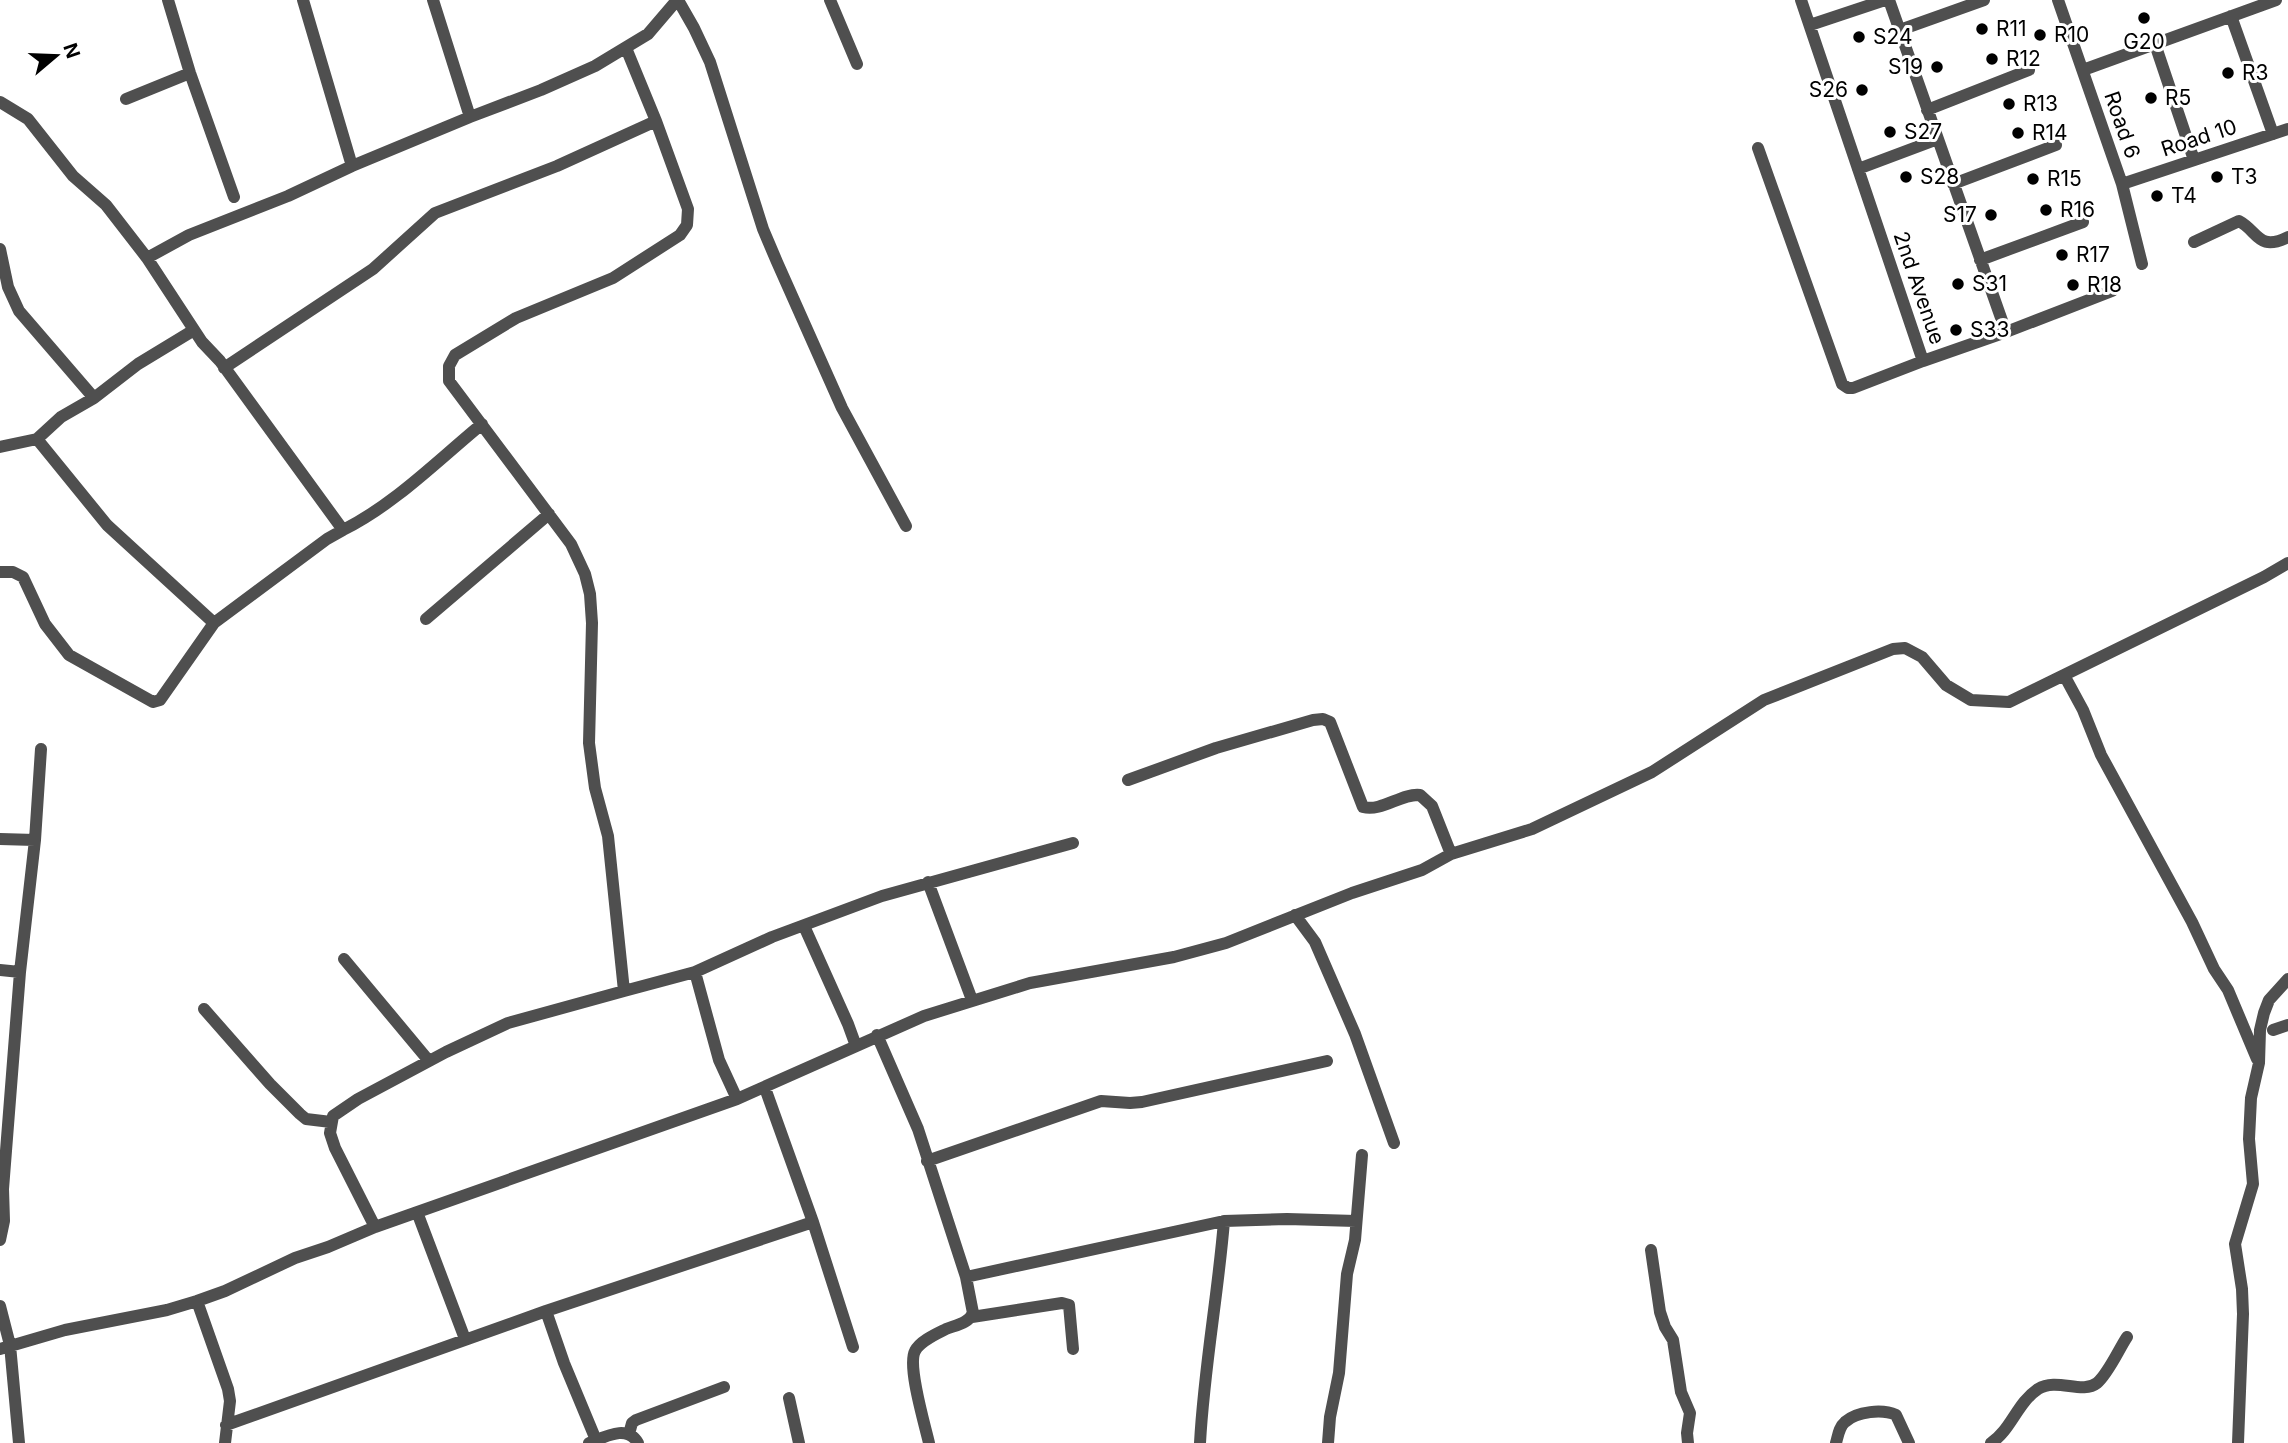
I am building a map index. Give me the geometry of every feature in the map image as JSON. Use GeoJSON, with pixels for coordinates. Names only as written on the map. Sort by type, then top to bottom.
{"type":"FeatureCollection","features":[{"type":"Feature","properties":{"kind":"street"},"geometry":{"type":"LineString","coordinates":[[169,0],[190,73],[234,197]]}},
{"type":"Feature","properties":{"kind":"street"},"geometry":{"type":"LineString","coordinates":[[303,0],[352,166]]}},
{"type":"Feature","properties":{"kind":"street"},"geometry":{"type":"LineString","coordinates":[[433,0],[470,117]]}},
{"type":"Feature","properties":{"kind":"street"},"geometry":{"type":"LineString","coordinates":[[147,258],[189,235],[595,66],[648,34],[677,0],[710,62],[763,229],[777,262],[842,408],[906,526]]}},
{"type":"Feature","properties":{"kind":"street"},"geometry":{"type":"LineString","coordinates":[[830,0],[857,64]]}},
{"type":"Feature","properties":{"kind":"street","name":"2nd Avenue"},"geometry":{"type":"LineString","coordinates":[[1801,0],[1923,361],[2112,291]]}},
{"type":"Feature","properties":{"kind":"street"},"geometry":{"type":"LineString","coordinates":[[1810,25],[1887,0],[2006,331]]}},
{"type":"Feature","properties":{"kind":"street"},"geometry":{"type":"LineString","coordinates":[[1900,30],[1983,0]]}},
{"type":"Feature","properties":{"kind":"street","name":"Road 6"},"geometry":{"type":"LineString","coordinates":[[2059,0],[2122,184],[2142,264]]}},
{"type":"Feature","properties":{"kind":"street"},"geometry":{"type":"LineString","coordinates":[[2082,70],[2276,0]]}},
{"type":"Feature","properties":{"kind":"street"},"geometry":{"type":"LineString","coordinates":[[2231,16],[2273,134]]}},
{"type":"Feature","properties":{"kind":"street"},"geometry":{"type":"LineString","coordinates":[[2155,44],[2194,160]]}},
{"type":"Feature","properties":{"kind":"street"},"geometry":{"type":"LineString","coordinates":[[624,990],[608,836],[595,788],[589,743],[592,623],[590,594],[585,575],[571,544],[449,381],[449,366],[455,355],[516,318],[613,278],[680,235],[687,225],[688,209],[626,48]]}},
{"type":"Feature","properties":{"kind":"street"},"geometry":{"type":"LineString","coordinates":[[1927,110],[2029,70]]}},
{"type":"Feature","properties":{"kind":"street"},"geometry":{"type":"LineString","coordinates":[[126,99],[190,73]]}},
{"type":"Feature","properties":{"kind":"street"},"geometry":{"type":"LineString","coordinates":[[0,102],[28,118],[73,176],[106,205],[147,258],[194,330],[343,530]]}},
{"type":"Feature","properties":{"kind":"street"},"geometry":{"type":"LineString","coordinates":[[224,368],[373,269],[435,213],[557,166],[656,121]]}},
{"type":"Feature","properties":{"kind":"street","name":"Road 10"},"geometry":{"type":"LineString","coordinates":[[2122,184],[2288,129]]}},
{"type":"Feature","properties":{"kind":"street"},"geometry":{"type":"LineString","coordinates":[[1858,169],[1938,139]]}},
{"type":"Feature","properties":{"kind":"street"},"geometry":{"type":"LineString","coordinates":[[1953,184],[2056,145]]}},
{"type":"Feature","properties":{"kind":"street"},"geometry":{"type":"LineString","coordinates":[[1758,148],[1842,384],[1853,388],[1923,361]]}},
{"type":"Feature","properties":{"kind":"street"},"geometry":{"type":"LineString","coordinates":[[2194,242],[2239,221],[2265,241],[2288,237]]}},
{"type":"Feature","properties":{"kind":"street"},"geometry":{"type":"LineString","coordinates":[[1980,260],[2083,222]]}},
{"type":"Feature","properties":{"kind":"street"},"geometry":{"type":"LineString","coordinates":[[0,249],[8,287],[19,311],[94,398]]}},
{"type":"Feature","properties":{"kind":"street"},"geometry":{"type":"LineString","coordinates":[[0,447],[37,439],[61,417],[94,398],[138,364],[194,330]]}},
{"type":"Feature","properties":{"kind":"street"},"geometry":{"type":"LineString","coordinates":[[0,572],[13,572],[23,577],[45,624],[68,655],[153,702],[160,700],[214,623],[327,539],[385,505],[482,424]]}},
{"type":"Feature","properties":{"kind":"street"},"geometry":{"type":"LineString","coordinates":[[37,439],[107,525],[214,623]]}},
{"type":"Feature","properties":{"kind":"street"},"geometry":{"type":"LineString","coordinates":[[426,619],[549,514]]}},
{"type":"Feature","properties":{"kind":"street"},"geometry":{"type":"LineString","coordinates":[[5,1347],[65,1330],[167,1310],[225,1291],[295,1258],[375,1227],[737,1099],[877,1035],[972,1000],[1030,983],[1174,957],[1226,943],[1353,893],[1422,870],[1451,854],[1532,829],[1651,772],[1764,700],[1893,649],[1905,648],[1923,657],[1946,685],[1971,700],[2009,702],[2288,563]]}},
{"type":"Feature","properties":{"kind":"street"},"geometry":{"type":"LineString","coordinates":[[2064,675],[2083,710],[2101,755],[2228,990],[2259,1063]]}},
{"type":"Feature","properties":{"kind":"street"},"geometry":{"type":"LineString","coordinates":[[1128,780],[1216,748],[1323,719],[1330,722],[1363,807],[1374,808],[1411,795],[1420,795],[1432,806],[1451,854]]}},
{"type":"Feature","properties":{"kind":"street"},"geometry":{"type":"LineString","coordinates":[[0,1240],[4,1222],[3,1189],[41,749]]}},
{"type":"Feature","properties":{"kind":"street"},"geometry":{"type":"LineString","coordinates":[[0,839],[35,840]]}},
{"type":"Feature","properties":{"kind":"street"},"geometry":{"type":"LineString","coordinates":[[375,1227],[330,1133],[331,1122],[338,1111],[358,1099],[508,1023],[695,972],[772,937],[882,896],[1073,843]]}},
{"type":"Feature","properties":{"kind":"street"},"geometry":{"type":"LineString","coordinates":[[928,882],[972,1000]]}},
{"type":"Feature","properties":{"kind":"street"},"geometry":{"type":"LineString","coordinates":[[1296,915],[1312,937],[1355,1034],[1394,1143]]}},
{"type":"Feature","properties":{"kind":"street"},"geometry":{"type":"LineString","coordinates":[[804,926],[838,999],[856,1046]]}},
{"type":"Feature","properties":{"kind":"street"},"geometry":{"type":"LineString","coordinates":[[344,959],[429,1061]]}},
{"type":"Feature","properties":{"kind":"street"},"geometry":{"type":"LineString","coordinates":[[0,970],[20,972]]}},
{"type":"Feature","properties":{"kind":"street"},"geometry":{"type":"LineString","coordinates":[[695,972],[719,1060],[737,1099]]}},
{"type":"Feature","properties":{"kind":"street"},"geometry":{"type":"LineString","coordinates":[[2238,1443],[2243,1314],[2235,1244],[2253,1184],[2250,1098],[2259,1063],[2260,1030],[2264,1013],[2269,1000],[2288,979]]}},
{"type":"Feature","properties":{"kind":"street"},"geometry":{"type":"LineString","coordinates":[[204,1009],[300,1114],[306,1119],[331,1122]]}},
{"type":"Feature","properties":{"kind":"street"},"geometry":{"type":"LineString","coordinates":[[2273,1030],[2288,1025]]}},
{"type":"Feature","properties":{"kind":"street"},"geometry":{"type":"LineString","coordinates":[[877,1035],[918,1129],[966,1277],[972,1317]]}},
{"type":"Feature","properties":{"kind":"street"},"geometry":{"type":"LineString","coordinates":[[927,1161],[1101,1101],[1142,1102],[1327,1061]]}},
{"type":"Feature","properties":{"kind":"street"},"geometry":{"type":"LineString","coordinates":[[765,1088],[813,1222],[853,1346]]}},
{"type":"Feature","properties":{"kind":"street"},"geometry":{"type":"LineString","coordinates":[[1328,1443],[1339,1373],[1347,1274],[1356,1221],[1362,1155]]}},
{"type":"Feature","properties":{"kind":"street"},"geometry":{"type":"LineString","coordinates":[[417,1212],[465,1339]]}},
{"type":"Feature","properties":{"kind":"street"},"geometry":{"type":"LineString","coordinates":[[966,1277],[1224,1221],[1356,1221]]}},
{"type":"Feature","properties":{"kind":"street"},"geometry":{"type":"LineString","coordinates":[[1200,1443],[1224,1221]]}},
{"type":"Feature","properties":{"kind":"street"},"geometry":{"type":"LineString","coordinates":[[226,1425],[465,1339],[813,1222]]}},
{"type":"Feature","properties":{"kind":"street"},"geometry":{"type":"LineString","coordinates":[[1651,1250],[1660,1312],[1673,1340],[1682,1392],[1690,1413],[1688,1443]]}},
{"type":"Feature","properties":{"kind":"street"},"geometry":{"type":"LineString","coordinates":[[197,1301],[228,1389],[230,1401],[225,1443]]}},
{"type":"Feature","properties":{"kind":"street"},"geometry":{"type":"LineString","coordinates":[[929,1443],[913,1372],[913,1355],[920,1344],[972,1317],[1062,1304],[1069,1305],[1073,1349]]}},
{"type":"Feature","properties":{"kind":"street"},"geometry":{"type":"LineString","coordinates":[[0,1307],[19,1443]]}},
{"type":"Feature","properties":{"kind":"street"},"geometry":{"type":"LineString","coordinates":[[546,1311],[593,1442],[614,1434],[634,1439],[632,1423],[636,1420],[724,1387]]}},
{"type":"Feature","properties":{"kind":"street"},"geometry":{"type":"LineString","coordinates":[[1991,1443],[2004,1430],[2020,1405],[2040,1387],[2052,1384],[2088,1387],[2099,1381],[2127,1337]]}},
{"type":"Feature","properties":{"kind":"street"},"geometry":{"type":"LineString","coordinates":[[789,1398],[799,1443]]}},
{"type":"Feature","properties":{"kind":"street"},"geometry":{"type":"LineString","coordinates":[[1836,1443],[1840,1429],[1846,1421],[1855,1416],[1875,1412],[1896,1415],[1909,1443]]}},
{"type":"Feature","properties":{"kind":"place","name":"G20"},"geometry":{"type":"Point","coordinates":[2144,18]}},
{"type":"Feature","properties":{"kind":"place","name":"R11"},"geometry":{"type":"Point","coordinates":[1982,29]}},
{"type":"Feature","properties":{"kind":"place","name":"R10"},"geometry":{"type":"Point","coordinates":[2040,35]}},
{"type":"Feature","properties":{"kind":"place","name":"S24"},"geometry":{"type":"Point","coordinates":[1859,37]}},
{"type":"Feature","properties":{"kind":"place","name":"R12"},"geometry":{"type":"Point","coordinates":[1992,59]}},
{"type":"Feature","properties":{"kind":"place","name":"S19"},"geometry":{"type":"Point","coordinates":[1937,67]}},
{"type":"Feature","properties":{"kind":"place","name":"R3"},"geometry":{"type":"Point","coordinates":[2228,73]}},
{"type":"Feature","properties":{"kind":"place","name":"S26"},"geometry":{"type":"Point","coordinates":[1862,90]}},
{"type":"Feature","properties":{"kind":"place","name":"R5"},"geometry":{"type":"Point","coordinates":[2151,98]}},
{"type":"Feature","properties":{"kind":"place","name":"R13"},"geometry":{"type":"Point","coordinates":[2009,104]}},
{"type":"Feature","properties":{"kind":"place","name":"S27"},"geometry":{"type":"Point","coordinates":[1890,132]}},
{"type":"Feature","properties":{"kind":"place","name":"R14"},"geometry":{"type":"Point","coordinates":[2018,133]}},
{"type":"Feature","properties":{"kind":"place","name":"S28"},"geometry":{"type":"Point","coordinates":[1906,177]}},
{"type":"Feature","properties":{"kind":"place","name":"T3"},"geometry":{"type":"Point","coordinates":[2217,177]}},
{"type":"Feature","properties":{"kind":"place","name":"R15"},"geometry":{"type":"Point","coordinates":[2033,179]}},
{"type":"Feature","properties":{"kind":"place","name":"T4"},"geometry":{"type":"Point","coordinates":[2157,196]}},
{"type":"Feature","properties":{"kind":"place","name":"R16"},"geometry":{"type":"Point","coordinates":[2046,210]}},
{"type":"Feature","properties":{"kind":"place","name":"S17"},"geometry":{"type":"Point","coordinates":[1991,215]}},
{"type":"Feature","properties":{"kind":"place","name":"R17"},"geometry":{"type":"Point","coordinates":[2062,255]}},
{"type":"Feature","properties":{"kind":"place","name":"S31"},"geometry":{"type":"Point","coordinates":[1958,284]}},
{"type":"Feature","properties":{"kind":"place","name":"R18"},"geometry":{"type":"Point","coordinates":[2073,285]}},
{"type":"Feature","properties":{"kind":"place","name":"S33"},"geometry":{"type":"Point","coordinates":[1956,330]}}]}
